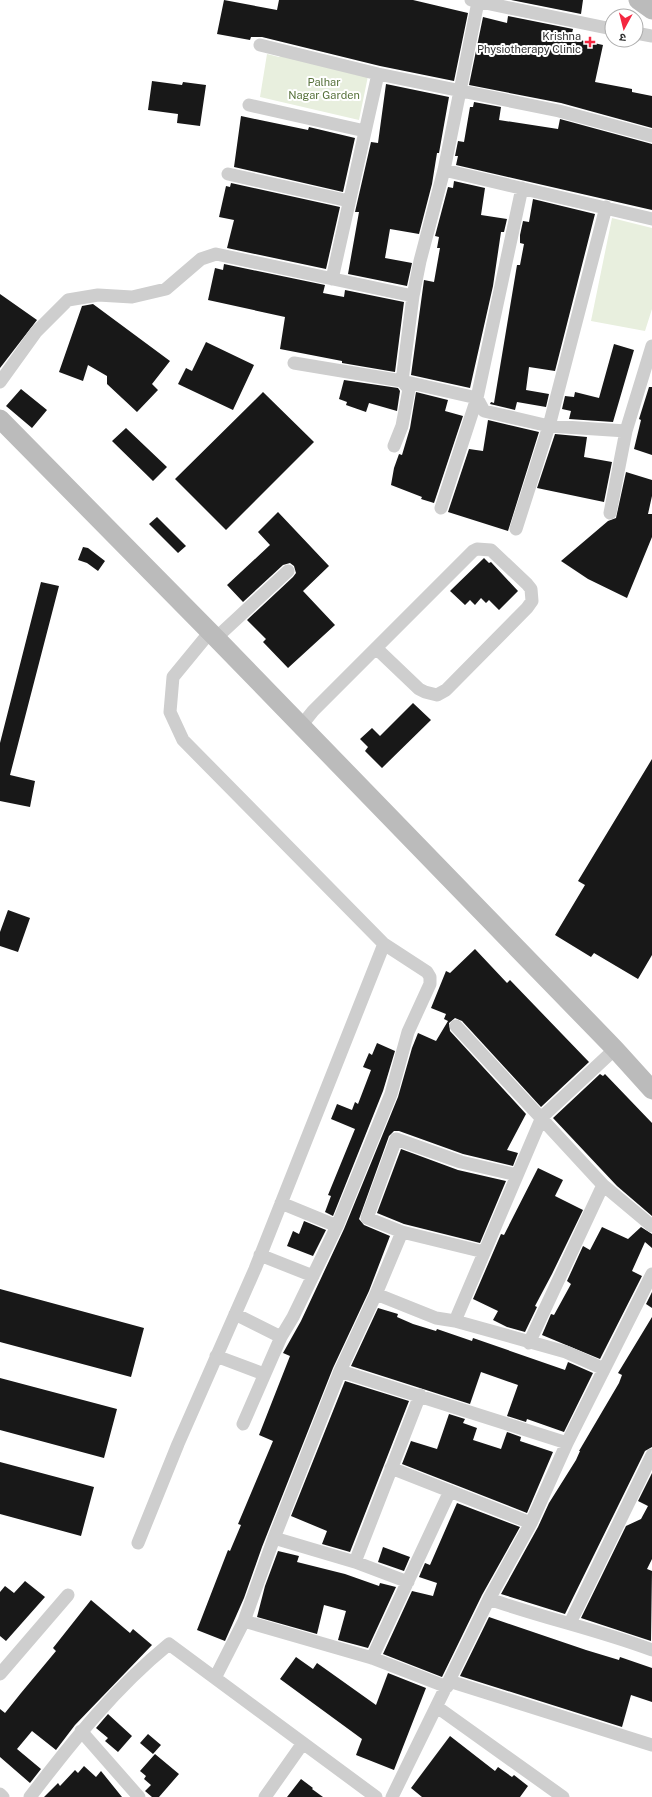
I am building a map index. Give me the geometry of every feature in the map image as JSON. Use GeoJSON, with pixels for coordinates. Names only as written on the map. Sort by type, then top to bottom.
{"type":"FeatureCollection","features":[{"type":"Feature","properties":{"kind":"street"},"geometry":{"type":"LineString","coordinates":[[638,0],[652,10]]}},
{"type":"Feature","properties":{"kind":"street"},"geometry":{"type":"LineString","coordinates":[[402,381],[413,296],[420,261],[444,170],[462,90],[474,1],[604,27]]}},
{"type":"Feature","properties":{"kind":"street"},"geometry":{"type":"LineString","coordinates":[[260,45],[378,74],[559,111],[652,136]]}},
{"type":"Feature","properties":{"kind":"street"},"geometry":{"type":"LineString","coordinates":[[332,279],[378,74]]}},
{"type":"Feature","properties":{"kind":"street"},"geometry":{"type":"LineString","coordinates":[[249,105],[365,131]]}},
{"type":"Feature","properties":{"kind":"street"},"geometry":{"type":"LineString","coordinates":[[444,170],[652,218]]}},
{"type":"Feature","properties":{"kind":"street"},"geometry":{"type":"LineString","coordinates":[[228,174],[349,201]]}},
{"type":"Feature","properties":{"kind":"street"},"geometry":{"type":"LineString","coordinates":[[441,508],[478,398],[522,188]]}},
{"type":"Feature","properties":{"kind":"street"},"geometry":{"type":"LineString","coordinates":[[516,530],[549,426],[606,207]]}},
{"type":"Feature","properties":{"kind":"street"},"geometry":{"type":"LineString","coordinates":[[0,382],[36,332],[68,300],[98,295],[132,297],[166,289],[201,259],[216,254],[413,296]]}},
{"type":"Feature","properties":{"kind":"street"},"geometry":{"type":"LineString","coordinates":[[610,513],[626,431],[652,346]]}},
{"type":"Feature","properties":{"kind":"street"},"geometry":{"type":"LineString","coordinates":[[294,363],[402,381],[478,398]]}},
{"type":"Feature","properties":{"kind":"street"},"geometry":{"type":"LineString","coordinates":[[394,446],[402,426],[409,388],[402,381]]}},
{"type":"Feature","properties":{"kind":"street"},"geometry":{"type":"LineString","coordinates":[[478,398],[484,411],[549,426],[626,431]]}},
{"type":"Feature","properties":{"kind":"street"},"geometry":{"type":"LineString","coordinates":[[0,419],[213,635],[615,1049],[652,1090]]}},
{"type":"Feature","properties":{"kind":"street"},"geometry":{"type":"LineString","coordinates":[[301,726],[376,648],[469,554],[477,549],[491,550],[531,589],[532,601],[527,608],[446,690],[437,695],[419,689],[376,648]]}},
{"type":"Feature","properties":{"kind":"street"},"geometry":{"type":"LineString","coordinates":[[243,1424],[281,1337],[294,1317],[337,1226],[389,1100],[408,1032],[430,984],[430,977],[427,972],[384,944],[183,740],[170,712],[173,678],[213,635],[288,570]]}},
{"type":"Feature","properties":{"kind":"street"},"geometry":{"type":"LineString","coordinates":[[138,1543],[178,1444],[260,1255],[384,944]]}},
{"type":"Feature","properties":{"kind":"street"},"geometry":{"type":"LineString","coordinates":[[456,1026],[542,1117],[603,1185],[652,1226]]}},
{"type":"Feature","properties":{"kind":"street"},"geometry":{"type":"LineString","coordinates":[[455,1321],[542,1117],[615,1049]]}},
{"type":"Feature","properties":{"kind":"street"},"geometry":{"type":"LineString","coordinates":[[484,1252],[402,1232],[368,1218],[396,1139],[461,1162],[517,1175]]}},
{"type":"Feature","properties":{"kind":"street"},"geometry":{"type":"LineString","coordinates":[[528,1343],[603,1185]]}},
{"type":"Feature","properties":{"kind":"street"},"geometry":{"type":"LineString","coordinates":[[281,1203],[337,1226]]}},
{"type":"Feature","properties":{"kind":"street"},"geometry":{"type":"LineString","coordinates":[[215,1678],[244,1621],[274,1538],[340,1371],[376,1294],[402,1232]]}},
{"type":"Feature","properties":{"kind":"street"},"geometry":{"type":"LineString","coordinates":[[260,1255],[313,1276]]}},
{"type":"Feature","properties":{"kind":"street"},"geometry":{"type":"LineString","coordinates":[[392,1797],[490,1599],[531,1522],[567,1443],[652,1274]]}},
{"type":"Feature","properties":{"kind":"street"},"geometry":{"type":"LineString","coordinates":[[376,1294],[436,1318],[455,1321],[528,1343],[566,1352],[604,1369]]}},
{"type":"Feature","properties":{"kind":"street"},"geometry":{"type":"LineString","coordinates":[[235,1314],[281,1337]]}},
{"type":"Feature","properties":{"kind":"street"},"geometry":{"type":"LineString","coordinates":[[216,1356],[264,1374]]}},
{"type":"Feature","properties":{"kind":"street"},"geometry":{"type":"LineString","coordinates":[[340,1371],[420,1395],[567,1443]]}},
{"type":"Feature","properties":{"kind":"street"},"geometry":{"type":"LineString","coordinates":[[355,1562],[420,1395]]}},
{"type":"Feature","properties":{"kind":"street"},"geometry":{"type":"LineString","coordinates":[[570,1623],[652,1455]]}},
{"type":"Feature","properties":{"kind":"street"},"geometry":{"type":"LineString","coordinates":[[391,1468],[531,1522]]}},
{"type":"Feature","properties":{"kind":"street"},"geometry":{"type":"LineString","coordinates":[[372,1658],[450,1491]]}},
{"type":"Feature","properties":{"kind":"street"},"geometry":{"type":"LineString","coordinates":[[274,1538],[355,1562],[408,1582]]}},
{"type":"Feature","properties":{"kind":"street"},"geometry":{"type":"LineString","coordinates":[[0,1674],[68,1595]]}},
{"type":"Feature","properties":{"kind":"street"},"geometry":{"type":"LineString","coordinates":[[490,1599],[531,1614],[570,1623],[652,1649]]}},
{"type":"Feature","properties":{"kind":"street"},"geometry":{"type":"LineString","coordinates":[[244,1621],[372,1658],[448,1684],[652,1745]]}},
{"type":"Feature","properties":{"kind":"street"},"geometry":{"type":"LineString","coordinates":[[30,1797],[80,1731],[139,1668],[169,1644],[376,1797]]}},
{"type":"Feature","properties":{"kind":"street"},"geometry":{"type":"LineString","coordinates":[[437,1707],[563,1797]]}},
{"type":"Feature","properties":{"kind":"street"},"geometry":{"type":"LineString","coordinates":[[80,1731],[138,1797]]}},
{"type":"Feature","properties":{"kind":"street"},"geometry":{"type":"LineString","coordinates":[[265,1797],[303,1743]]}},
{"type":"Feature","properties":{"kind":"street"},"geometry":{"type":"LineString","coordinates":[[0,1794],[3,1797]]}},
{"type":"Feature","properties":{"kind":"green space","name":"Palhar Nagar Garden"},"geometry":{"type":"Polygon","coordinates":[[[267,54],[279,57],[282,55],[368,76],[359,120],[260,97],[267,54]]]}},
{"type":"Feature","properties":{"kind":"green space"},"geometry":{"type":"Polygon","coordinates":[[[612,218],[652,228],[652,309],[645,331],[591,321],[612,218]]]}},
{"type":"Feature","properties":{"kind":"building"},"geometry":{"type":"Polygon","coordinates":[[[224,0],[277,10],[279,0],[413,0],[468,13],[454,81],[380,66],[262,37],[251,37],[250,40],[217,34],[224,0]]]}},
{"type":"Feature","properties":{"kind":"building"},"geometry":{"type":"Polygon","coordinates":[[[511,0],[583,0],[581,14],[511,0]]]}},
{"type":"Feature","properties":{"kind":"building"},"geometry":{"type":"Polygon","coordinates":[[[508,16],[573,29],[571,38],[603,45],[595,82],[632,89],[632,92],[652,96],[652,128],[561,103],[469,85],[483,17],[507,23],[508,16]]]}},
{"type":"Feature","properties":{"kind":"building"},"geometry":{"type":"Polygon","coordinates":[[[152,81],[182,85],[183,82],[206,85],[200,126],[177,123],[178,114],[148,110],[152,81]]]}},
{"type":"Feature","properties":{"kind":"building"},"geometry":{"type":"Polygon","coordinates":[[[386,84],[449,97],[439,153],[437,153],[432,184],[419,234],[390,229],[385,258],[412,263],[407,286],[348,274],[359,212],[355,212],[371,142],[378,143],[386,84]]]}},
{"type":"Feature","properties":{"kind":"building"},"geometry":{"type":"Polygon","coordinates":[[[474,102],[501,107],[499,120],[558,129],[560,119],[652,144],[652,210],[456,165],[458,156],[455,156],[458,141],[464,142],[470,107],[473,107],[474,102]]]}},
{"type":"Feature","properties":{"kind":"building"},"geometry":{"type":"Polygon","coordinates":[[[241,116],[308,130],[309,127],[355,138],[343,192],[234,167],[241,116]]]}},
{"type":"Feature","properties":{"kind":"building"},"geometry":{"type":"Polygon","coordinates":[[[454,181],[485,188],[481,215],[507,219],[504,232],[501,232],[493,286],[470,388],[411,375],[424,280],[434,282],[440,248],[437,248],[439,237],[435,236],[448,187],[453,188],[454,181]]]}},
{"type":"Feature","properties":{"kind":"building"},"geometry":{"type":"Polygon","coordinates":[[[231,183],[340,207],[326,269],[227,248],[234,220],[219,217],[226,186],[230,187],[231,183]]]}},
{"type":"Feature","properties":{"kind":"building"},"geometry":{"type":"Polygon","coordinates":[[[533,199],[595,214],[555,371],[529,367],[526,390],[549,394],[546,407],[517,402],[515,410],[490,404],[491,402],[494,403],[517,265],[520,265],[524,244],[520,243],[520,235],[523,221],[529,222],[533,199]]]}},
{"type":"Feature","properties":{"kind":"building"},"geometry":{"type":"Polygon","coordinates":[[[224,264],[325,285],[323,293],[344,297],[345,290],[404,302],[395,372],[342,363],[342,361],[280,349],[285,317],[208,300],[215,268],[223,270],[224,264]]]}},
{"type":"Feature","properties":{"kind":"building"},"geometry":{"type":"Polygon","coordinates":[[[0,294],[37,320],[0,368],[0,294]]]}},
{"type":"Feature","properties":{"kind":"building"},"geometry":{"type":"Polygon","coordinates":[[[93,304],[170,361],[152,384],[158,390],[137,412],[107,384],[107,376],[88,365],[83,381],[59,372],[82,306],[93,304]]]}},
{"type":"Feature","properties":{"kind":"building"},"geometry":{"type":"Polygon","coordinates":[[[206,342],[254,365],[233,410],[178,384],[186,368],[192,371],[206,342]]]}},
{"type":"Feature","properties":{"kind":"building"},"geometry":{"type":"Polygon","coordinates":[[[614,344],[634,350],[613,422],[569,419],[571,411],[562,409],[565,396],[574,397],[575,392],[599,398],[614,344]]]}},
{"type":"Feature","properties":{"kind":"building"},"geometry":{"type":"Polygon","coordinates":[[[344,380],[398,388],[400,391],[397,411],[369,403],[366,412],[346,405],[347,402],[339,399],[344,380]]]}},
{"type":"Feature","properties":{"kind":"building"},"geometry":{"type":"Polygon","coordinates":[[[649,387],[652,387],[652,455],[634,449],[641,420],[639,419],[649,387]]]}},
{"type":"Feature","properties":{"kind":"building"},"geometry":{"type":"Polygon","coordinates":[[[21,389],[47,410],[32,428],[6,406],[21,389]]]}},
{"type":"Feature","properties":{"kind":"building"},"geometry":{"type":"Polygon","coordinates":[[[263,392],[314,442],[226,530],[175,479],[263,392]]]}},
{"type":"Feature","properties":{"kind":"building"},"geometry":{"type":"Polygon","coordinates":[[[416,392],[448,400],[445,411],[463,416],[434,503],[421,499],[422,497],[391,485],[394,468],[399,454],[402,455],[410,428],[416,392]]]}},
{"type":"Feature","properties":{"kind":"building"},"geometry":{"type":"Polygon","coordinates":[[[488,420],[539,432],[508,531],[448,512],[469,449],[483,451],[488,420]]]}},
{"type":"Feature","properties":{"kind":"building"},"geometry":{"type":"Polygon","coordinates":[[[126,428],[167,467],[153,481],[112,441],[126,428]]]}},
{"type":"Feature","properties":{"kind":"building"},"geometry":{"type":"Polygon","coordinates":[[[555,434],[587,437],[584,457],[612,462],[604,502],[537,488],[555,434]]]}},
{"type":"Feature","properties":{"kind":"building"},"geometry":{"type":"Polygon","coordinates":[[[626,472],[652,480],[652,496],[648,514],[652,514],[652,537],[627,598],[588,579],[561,561],[608,521],[616,518],[626,472]]]}},
{"type":"Feature","properties":{"kind":"building"},"geometry":{"type":"Polygon","coordinates":[[[278,512],[329,566],[303,591],[335,625],[288,668],[263,642],[266,639],[247,620],[293,577],[296,573],[294,566],[290,563],[283,565],[243,602],[227,585],[270,545],[258,532],[278,512]]]}},
{"type":"Feature","properties":{"kind":"building"},"geometry":{"type":"Polygon","coordinates":[[[157,517],[186,546],[178,553],[149,524],[157,517]]]}},
{"type":"Feature","properties":{"kind":"building"},"geometry":{"type":"Polygon","coordinates":[[[83,547],[88,548],[105,561],[98,571],[87,563],[78,560],[83,547]]]}},
{"type":"Feature","properties":{"kind":"building"},"geometry":{"type":"Polygon","coordinates":[[[484,558],[489,563],[491,562],[518,591],[499,610],[489,600],[486,603],[481,598],[475,605],[470,600],[465,605],[450,591],[484,558]]]}},
{"type":"Feature","properties":{"kind":"building"},"geometry":{"type":"Polygon","coordinates":[[[41,582],[59,586],[10,775],[35,781],[30,807],[0,801],[0,743],[41,582]]]}},
{"type":"Feature","properties":{"kind":"building"},"geometry":{"type":"Polygon","coordinates":[[[413,703],[431,720],[382,768],[365,751],[368,747],[360,739],[372,728],[380,736],[413,703]]]}},
{"type":"Feature","properties":{"kind":"building"},"geometry":{"type":"Polygon","coordinates":[[[652,759],[652,955],[638,979],[594,953],[591,957],[555,935],[585,885],[578,881],[652,759]]]}},
{"type":"Feature","properties":{"kind":"building"},"geometry":{"type":"Polygon","coordinates":[[[8,910],[30,918],[18,952],[0,946],[0,932],[8,910]]]}},
{"type":"Feature","properties":{"kind":"building"},"geometry":{"type":"Polygon","coordinates":[[[475,949],[507,983],[510,980],[589,1062],[541,1107],[462,1021],[455,1018],[449,1023],[450,1031],[526,1114],[507,1150],[518,1153],[513,1166],[463,1154],[399,1131],[394,1131],[389,1136],[359,1219],[364,1225],[390,1236],[369,1291],[333,1368],[262,1547],[244,1598],[225,1641],[197,1630],[228,1550],[230,1551],[241,1525],[238,1524],[273,1441],[259,1435],[290,1356],[283,1353],[301,1321],[344,1229],[398,1097],[412,1048],[418,1033],[436,1041],[448,1021],[444,1019],[446,1014],[431,1008],[446,971],[450,973],[475,949]]]}},
{"type":"Feature","properties":{"kind":"building"},"geometry":{"type":"Polygon","coordinates":[[[377,1043],[395,1051],[383,1091],[333,1216],[325,1212],[331,1196],[328,1195],[355,1129],[331,1119],[337,1104],[352,1110],[355,1102],[358,1104],[371,1070],[363,1067],[369,1053],[372,1055],[377,1043]]]}},
{"type":"Feature","properties":{"kind":"building"},"geometry":{"type":"Polygon","coordinates":[[[600,1074],[603,1076],[605,1074],[652,1123],[652,1216],[617,1186],[553,1118],[600,1074]]]}},
{"type":"Feature","properties":{"kind":"building"},"geometry":{"type":"Polygon","coordinates":[[[401,1149],[458,1170],[506,1181],[480,1243],[404,1224],[377,1213],[401,1149]]]}},
{"type":"Feature","properties":{"kind":"building"},"geometry":{"type":"Polygon","coordinates":[[[538,1168],[563,1180],[555,1196],[583,1210],[535,1306],[537,1307],[525,1332],[507,1327],[493,1320],[498,1311],[473,1299],[501,1234],[504,1235],[538,1168]]]}},
{"type":"Feature","properties":{"kind":"building"},"geometry":{"type":"Polygon","coordinates":[[[304,1221],[326,1230],[313,1256],[287,1246],[293,1231],[299,1234],[304,1221]]]}},
{"type":"Feature","properties":{"kind":"building"},"geometry":{"type":"Polygon","coordinates":[[[602,1227],[628,1239],[641,1227],[652,1234],[652,1248],[645,1242],[632,1271],[642,1276],[600,1359],[542,1335],[551,1314],[554,1315],[571,1284],[567,1281],[583,1246],[590,1250],[602,1227]]]}},
{"type":"Feature","properties":{"kind":"building"},"geometry":{"type":"Polygon","coordinates":[[[0,1289],[144,1328],[131,1377],[0,1342],[0,1289]]]}},
{"type":"Feature","properties":{"kind":"building"},"geometry":{"type":"Polygon","coordinates":[[[652,1292],[652,1308],[646,1304],[652,1292]]]}},
{"type":"Feature","properties":{"kind":"building"},"geometry":{"type":"Polygon","coordinates":[[[378,1308],[398,1314],[397,1317],[413,1324],[436,1331],[437,1329],[472,1341],[473,1338],[565,1370],[568,1362],[593,1373],[564,1432],[527,1419],[526,1422],[507,1416],[518,1385],[481,1372],[470,1404],[351,1366],[378,1308]]]}},
{"type":"Feature","properties":{"kind":"building"},"geometry":{"type":"Polygon","coordinates":[[[652,1317],[652,1447],[645,1451],[565,1614],[501,1594],[538,1527],[549,1503],[576,1460],[579,1451],[619,1383],[622,1375],[618,1373],[652,1317]]]}},
{"type":"Feature","properties":{"kind":"building"},"geometry":{"type":"Polygon","coordinates":[[[0,1378],[117,1409],[104,1458],[0,1430],[0,1378]]]}},
{"type":"Feature","properties":{"kind":"building"},"geometry":{"type":"Polygon","coordinates":[[[345,1381],[409,1401],[350,1552],[322,1544],[327,1531],[291,1516],[345,1381]]]}},
{"type":"Feature","properties":{"kind":"building"},"geometry":{"type":"Polygon","coordinates":[[[449,1414],[465,1419],[463,1423],[477,1428],[473,1440],[501,1449],[507,1432],[521,1437],[520,1441],[553,1452],[527,1513],[402,1464],[411,1441],[437,1449],[449,1414]]]}},
{"type":"Feature","properties":{"kind":"building"},"geometry":{"type":"Polygon","coordinates":[[[0,1462],[94,1487],[81,1536],[0,1514],[0,1462]]]}},
{"type":"Feature","properties":{"kind":"building"},"geometry":{"type":"Polygon","coordinates":[[[652,1473],[652,1559],[647,1569],[652,1571],[651,1641],[581,1618],[626,1526],[641,1519],[648,1506],[638,1501],[652,1473]]]}},
{"type":"Feature","properties":{"kind":"building"},"geometry":{"type":"Polygon","coordinates":[[[457,1503],[520,1527],[482,1595],[442,1677],[383,1654],[412,1591],[433,1596],[437,1583],[419,1577],[425,1563],[430,1565],[457,1503]]]}},
{"type":"Feature","properties":{"kind":"building"},"geometry":{"type":"Polygon","coordinates":[[[383,1547],[410,1557],[404,1571],[378,1562],[383,1547]]]}},
{"type":"Feature","properties":{"kind":"building"},"geometry":{"type":"Polygon","coordinates":[[[278,1551],[299,1556],[297,1562],[345,1574],[379,1586],[380,1583],[396,1587],[368,1648],[338,1640],[346,1611],[324,1605],[317,1634],[257,1617],[265,1586],[278,1551]]]}},
{"type":"Feature","properties":{"kind":"building"},"geometry":{"type":"Polygon","coordinates":[[[25,1581],[45,1597],[6,1641],[0,1636],[0,1592],[5,1586],[14,1593],[25,1581]]]}},
{"type":"Feature","properties":{"kind":"building"},"geometry":{"type":"Polygon","coordinates":[[[91,1600],[130,1633],[133,1629],[152,1645],[75,1725],[56,1750],[32,1731],[17,1749],[41,1769],[30,1783],[0,1757],[0,1709],[5,1713],[56,1651],[53,1648],[91,1600]]]}},
{"type":"Feature","properties":{"kind":"building"},"geometry":{"type":"Polygon","coordinates":[[[489,1617],[586,1650],[619,1660],[620,1657],[652,1668],[652,1702],[631,1695],[622,1727],[460,1676],[489,1617]]]}},
{"type":"Feature","properties":{"kind":"building"},"geometry":{"type":"Polygon","coordinates":[[[296,1657],[313,1669],[317,1663],[376,1705],[388,1673],[426,1688],[394,1770],[356,1755],[362,1739],[280,1679],[296,1657]]]}},
{"type":"Feature","properties":{"kind":"building"},"geometry":{"type":"Polygon","coordinates":[[[108,1714],[132,1736],[118,1752],[105,1741],[108,1738],[96,1728],[108,1714]]]}},
{"type":"Feature","properties":{"kind":"building"},"geometry":{"type":"Polygon","coordinates":[[[148,1734],[161,1745],[153,1754],[140,1743],[148,1734]]]}},
{"type":"Feature","properties":{"kind":"building"},"geometry":{"type":"Polygon","coordinates":[[[450,1736],[495,1771],[498,1767],[512,1777],[514,1775],[528,1786],[520,1797],[422,1797],[411,1788],[450,1736]]]}},
{"type":"Feature","properties":{"kind":"building"},"geometry":{"type":"Polygon","coordinates":[[[155,1754],[179,1774],[159,1797],[152,1797],[145,1791],[151,1785],[144,1779],[146,1776],[140,1771],[155,1754]]]}},
{"type":"Feature","properties":{"kind":"building"},"geometry":{"type":"Polygon","coordinates":[[[84,1766],[96,1777],[101,1771],[122,1797],[44,1797],[58,1783],[60,1786],[75,1770],[78,1773],[84,1766]]]}},
{"type":"Feature","properties":{"kind":"building"},"geometry":{"type":"Polygon","coordinates":[[[301,1779],[313,1788],[312,1789],[323,1797],[287,1797],[301,1779]]]}},
{"type":"Feature","properties":{"kind":"place","name":"Krishna Physiotherapy Clinic"},"geometry":{"type":"Point","coordinates":[590,42]}}]}
